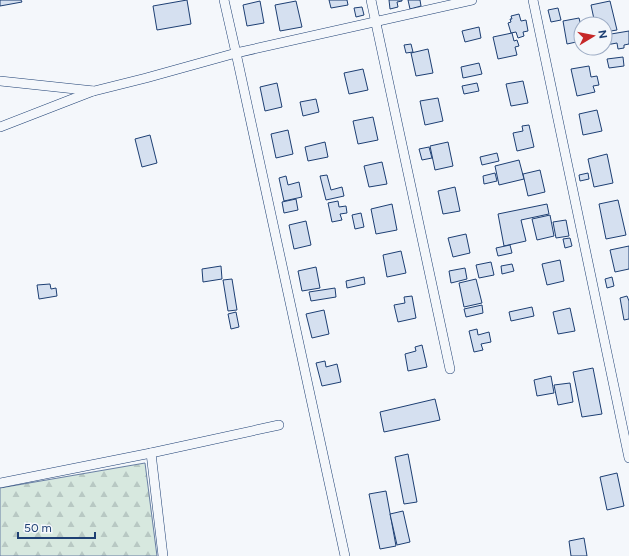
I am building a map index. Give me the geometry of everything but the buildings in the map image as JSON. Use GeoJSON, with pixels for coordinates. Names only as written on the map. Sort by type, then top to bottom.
{"type":"FeatureCollection","features":[{"type":"Feature","properties":{"kind":"street"},"geometry":{"type":"LineString","coordinates":[[224,0],[345,556]]}},
{"type":"Feature","properties":{"kind":"street"},"geometry":{"type":"LineString","coordinates":[[371,0],[450,369]]}},
{"type":"Feature","properties":{"kind":"street"},"geometry":{"type":"LineString","coordinates":[[0,127],[94,90],[146,78],[236,53],[472,0]]}},
{"type":"Feature","properties":{"kind":"street"},"geometry":{"type":"LineString","coordinates":[[533,0],[629,458]]}},
{"type":"Feature","properties":{"kind":"street"},"geometry":{"type":"LineString","coordinates":[[0,81],[94,90]]}},
{"type":"Feature","properties":{"kind":"street"},"geometry":{"type":"LineString","coordinates":[[0,483],[151,453],[279,425]]}},
{"type":"Feature","properties":{"kind":"street"},"geometry":{"type":"LineString","coordinates":[[151,453],[164,556]]}},
{"type":"Feature","properties":{"kind":"green space"},"geometry":{"type":"Polygon","coordinates":[[[145,463],[157,556],[0,556],[0,488],[145,463]]]}}]}
